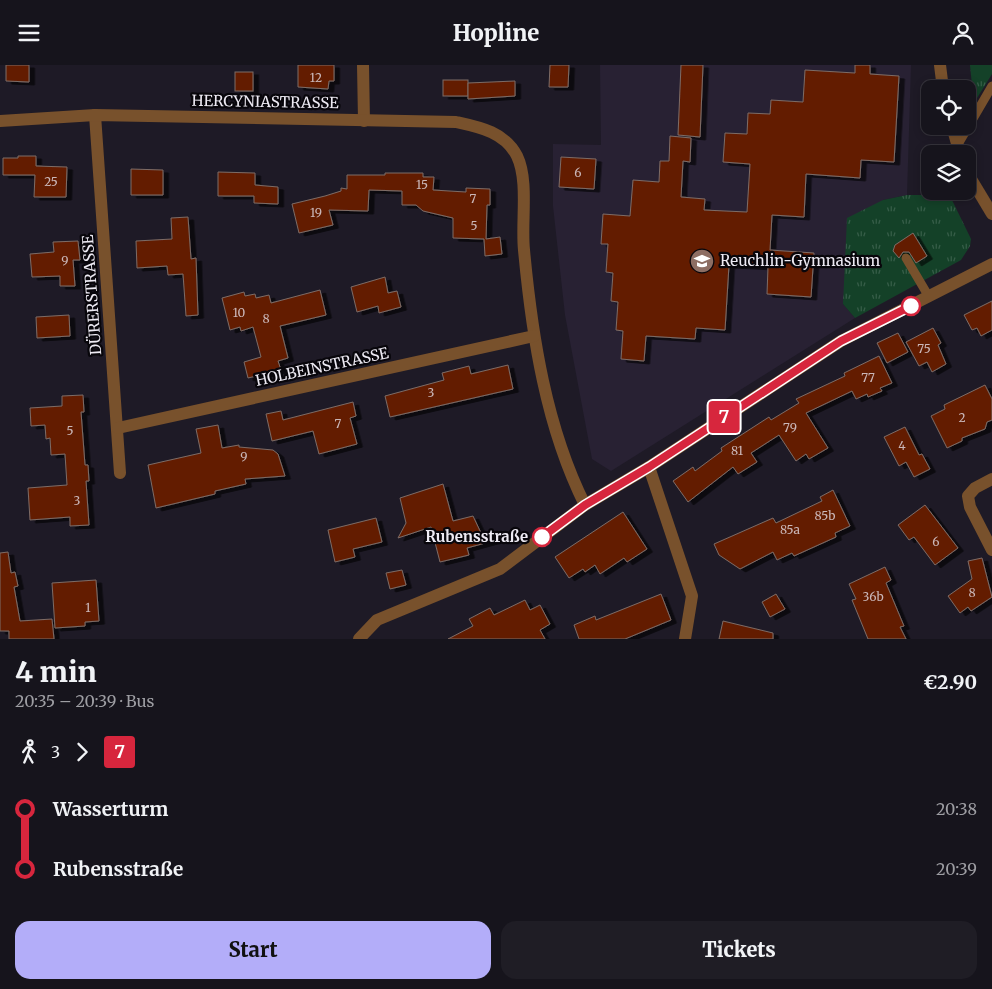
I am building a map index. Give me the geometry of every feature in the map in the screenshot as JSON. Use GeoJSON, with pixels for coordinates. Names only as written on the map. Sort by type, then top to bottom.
{"type":"FeatureCollection","features":[{"type":"Feature","properties":{"kind":"street"},"geometry":{"type":"LineString","coordinates":[[363,65],[364,121]]}},
{"type":"Feature","properties":{"kind":"street"},"geometry":{"type":"LineString","coordinates":[[940,65],[942,80]]}},
{"type":"Feature","properties":{"kind":"street","name":"HERCYNIASTRASSE"},"geometry":{"type":"LineString","coordinates":[[0,121],[95,115],[456,122],[477,126],[497,134],[517,156],[522,174],[523,248],[534,336]]}},
{"type":"Feature","properties":{"kind":"street","name":"DÜRERSTRASSE"},"geometry":{"type":"LineString","coordinates":[[95,115],[120,473]]}},
{"type":"Feature","properties":{"kind":"street"},"geometry":{"type":"LineString","coordinates":[[976,187],[992,214]]}},
{"type":"Feature","properties":{"kind":"street"},"geometry":{"type":"LineString","coordinates":[[358,639],[377,620],[500,569],[585,505],[649,467],[841,341],[992,264]]}},
{"type":"Feature","properties":{"kind":"street"},"geometry":{"type":"LineString","coordinates":[[534,336],[555,429],[569,473],[585,505]]}},
{"type":"Feature","properties":{"kind":"street","name":"HOLBEINSTRASSE"},"geometry":{"type":"LineString","coordinates":[[118,428],[534,336]]}},
{"type":"Feature","properties":{"kind":"street"},"geometry":{"type":"LineString","coordinates":[[649,467],[692,597],[683,638]]}},
{"type":"Feature","properties":{"kind":"street"},"geometry":{"type":"LineString","coordinates":[[992,479],[975,488],[968,496],[970,507],[992,550]]}},
{"type":"Feature","properties":{"kind":"lane"},"geometry":{"type":"LineString","coordinates":[[962,145],[992,86]]}},
{"type":"Feature","properties":{"kind":"lane"},"geometry":{"type":"LineString","coordinates":[[906,258],[929,297]]}},
{"type":"Feature","properties":{"kind":"shaded area","name":"Reuchlin-Gymnasium"},"geometry":{"type":"Polygon","coordinates":[[[600,65],[911,65],[907,195],[883,200],[843,304],[855,318],[611,471],[592,459],[565,315],[553,206],[553,144],[601,145],[600,65]]]}},
{"type":"Feature","properties":{"kind":"green space"},"geometry":{"type":"Polygon","coordinates":[[[970,65],[992,65],[992,74],[977,98],[976,80],[972,80],[970,65]]]}},
{"type":"Feature","properties":{"kind":"green space"},"geometry":{"type":"Polygon","coordinates":[[[907,195],[921,195],[921,200],[952,200],[971,239],[970,246],[961,260],[855,318],[843,304],[847,218],[883,200],[907,195]]]}},
{"type":"Feature","properties":{"kind":"building"},"geometry":{"type":"Polygon","coordinates":[[[6,65],[29,65],[29,82],[6,81],[6,65]]]}},
{"type":"Feature","properties":{"kind":"building"},"geometry":{"type":"Polygon","coordinates":[[[298,65],[334,65],[334,81],[329,81],[328,89],[298,87],[298,65]]]}},
{"type":"Feature","properties":{"kind":"building"},"geometry":{"type":"Polygon","coordinates":[[[550,65],[569,65],[568,87],[549,87],[550,65]]]}},
{"type":"Feature","properties":{"kind":"building"},"geometry":{"type":"Polygon","coordinates":[[[681,65],[703,65],[700,137],[678,135],[681,65]]]}},
{"type":"Feature","properties":{"kind":"building"},"geometry":{"type":"Polygon","coordinates":[[[855,65],[870,65],[870,74],[899,76],[894,162],[861,160],[860,178],[806,174],[804,217],[772,215],[770,250],[814,253],[811,297],[767,294],[768,267],[729,265],[725,330],[696,328],[695,339],[646,336],[644,361],[621,359],[623,331],[616,330],[618,302],[611,301],[613,273],[606,272],[608,244],[601,244],[603,214],[630,216],[633,180],[659,182],[660,161],[669,161],[670,136],[691,138],[690,162],[683,161],[681,197],[705,199],[704,210],[747,212],[750,164],[723,162],[725,133],[747,134],[748,113],[770,114],[771,100],[803,102],[805,70],[855,73],[855,65]]]}},
{"type":"Feature","properties":{"kind":"building"},"geometry":{"type":"Polygon","coordinates":[[[235,72],[253,72],[253,91],[235,91],[235,72]]]}},
{"type":"Feature","properties":{"kind":"building"},"geometry":{"type":"Polygon","coordinates":[[[443,80],[468,80],[468,96],[443,96],[443,80]]]}},
{"type":"Feature","properties":{"kind":"building"},"geometry":{"type":"Polygon","coordinates":[[[515,81],[515,96],[468,99],[468,83],[515,81]]]}},
{"type":"Feature","properties":{"kind":"building"},"geometry":{"type":"Polygon","coordinates":[[[18,156],[36,156],[36,166],[67,167],[66,197],[34,197],[35,175],[3,175],[3,158],[18,158],[18,156]]]}},
{"type":"Feature","properties":{"kind":"building"},"geometry":{"type":"Polygon","coordinates":[[[561,157],[596,159],[594,189],[559,187],[561,157]]]}},
{"type":"Feature","properties":{"kind":"building"},"geometry":{"type":"Polygon","coordinates":[[[131,169],[163,170],[163,195],[131,195],[131,169]]]}},
{"type":"Feature","properties":{"kind":"building"},"geometry":{"type":"Polygon","coordinates":[[[218,172],[255,173],[255,185],[278,187],[278,204],[254,203],[254,196],[218,196],[218,172]]]}},
{"type":"Feature","properties":{"kind":"building"},"geometry":{"type":"Polygon","coordinates":[[[385,173],[423,173],[423,177],[434,177],[433,190],[466,192],[466,188],[490,189],[490,205],[487,205],[486,239],[500,237],[502,254],[485,256],[484,239],[453,238],[453,218],[423,211],[416,205],[402,205],[402,191],[369,190],[368,211],[329,210],[333,225],[299,233],[292,204],[341,191],[341,188],[347,189],[347,175],[385,175],[385,173]]]}},
{"type":"Feature","properties":{"kind":"building"},"geometry":{"type":"Polygon","coordinates":[[[188,217],[191,259],[196,258],[198,315],[186,316],[183,274],[168,275],[167,266],[137,268],[136,241],[172,239],[171,218],[188,217]]]}},
{"type":"Feature","properties":{"kind":"building"},"geometry":{"type":"Polygon","coordinates":[[[913,233],[927,256],[916,263],[909,252],[903,252],[899,258],[893,251],[895,245],[913,233]]]}},
{"type":"Feature","properties":{"kind":"building"},"geometry":{"type":"Polygon","coordinates":[[[78,241],[80,260],[73,260],[75,286],[60,286],[60,276],[32,277],[30,254],[54,252],[53,242],[78,241]]]}},
{"type":"Feature","properties":{"kind":"building"},"geometry":{"type":"Polygon","coordinates":[[[385,277],[388,293],[397,291],[401,307],[379,313],[378,306],[357,312],[351,287],[385,277]]]}},
{"type":"Feature","properties":{"kind":"building"},"geometry":{"type":"Polygon","coordinates":[[[320,290],[326,315],[280,326],[288,358],[278,361],[281,370],[248,378],[244,362],[261,357],[253,327],[241,331],[240,327],[230,330],[222,298],[244,292],[245,296],[255,294],[256,298],[269,295],[271,303],[320,290]]]}},
{"type":"Feature","properties":{"kind":"building"},"geometry":{"type":"Polygon","coordinates":[[[992,301],[992,330],[981,336],[977,328],[972,330],[964,315],[992,301]]]}},
{"type":"Feature","properties":{"kind":"building"},"geometry":{"type":"Polygon","coordinates":[[[69,315],[70,336],[37,338],[36,317],[69,315]]]}},
{"type":"Feature","properties":{"kind":"building"},"geometry":{"type":"Polygon","coordinates":[[[933,328],[941,343],[938,345],[946,364],[932,372],[927,362],[919,366],[906,342],[933,328]]]}},
{"type":"Feature","properties":{"kind":"building"},"geometry":{"type":"Polygon","coordinates":[[[898,333],[908,352],[887,363],[877,343],[898,333]]]}},
{"type":"Feature","properties":{"kind":"building"},"geometry":{"type":"Polygon","coordinates":[[[879,356],[892,383],[880,388],[882,391],[868,397],[867,394],[856,399],[852,391],[806,413],[828,448],[809,459],[806,454],[796,461],[779,435],[751,453],[757,462],[738,474],[733,467],[688,502],[673,481],[693,467],[695,471],[722,451],[721,448],[769,417],[771,420],[799,403],[796,399],[845,376],[844,373],[879,356]]]}},
{"type":"Feature","properties":{"kind":"building"},"geometry":{"type":"Polygon","coordinates":[[[508,365],[513,389],[390,417],[385,396],[444,380],[442,373],[469,366],[471,374],[508,365]]]}},
{"type":"Feature","properties":{"kind":"building"},"geometry":{"type":"Polygon","coordinates":[[[985,385],[992,399],[992,420],[987,422],[985,429],[962,438],[962,441],[947,448],[931,416],[945,409],[944,405],[985,385]]]}},
{"type":"Feature","properties":{"kind":"building"},"geometry":{"type":"Polygon","coordinates":[[[83,395],[84,412],[81,412],[85,465],[88,465],[89,481],[86,481],[89,525],[70,526],[70,517],[30,520],[28,488],[67,485],[65,454],[51,455],[50,438],[46,439],[45,425],[31,426],[30,408],[62,406],[62,396],[83,395]]]}},
{"type":"Feature","properties":{"kind":"building"},"geometry":{"type":"Polygon","coordinates":[[[353,402],[356,416],[350,418],[357,444],[319,454],[313,431],[272,441],[266,414],[281,411],[283,420],[353,402]]]}},
{"type":"Feature","properties":{"kind":"building"},"geometry":{"type":"Polygon","coordinates":[[[218,425],[222,448],[239,445],[239,447],[273,450],[278,454],[285,476],[245,479],[246,484],[215,491],[215,494],[156,508],[148,465],[201,453],[196,429],[218,425]]]}},
{"type":"Feature","properties":{"kind":"building"},"geometry":{"type":"Polygon","coordinates":[[[905,427],[919,455],[922,454],[930,469],[914,477],[906,462],[899,466],[884,437],[905,427]]]}},
{"type":"Feature","properties":{"kind":"building"},"geometry":{"type":"Polygon","coordinates":[[[443,484],[453,521],[473,516],[481,533],[496,540],[467,548],[469,555],[440,562],[431,527],[398,538],[406,523],[400,498],[443,484]]]}},
{"type":"Feature","properties":{"kind":"building"},"geometry":{"type":"Polygon","coordinates":[[[833,490],[850,526],[835,533],[836,537],[794,556],[792,553],[777,560],[773,552],[740,569],[719,555],[714,544],[773,518],[776,523],[822,501],[820,497],[833,490]]]}},
{"type":"Feature","properties":{"kind":"building"},"geometry":{"type":"Polygon","coordinates":[[[925,505],[958,548],[935,565],[914,537],[909,540],[898,525],[925,505]]]}},
{"type":"Feature","properties":{"kind":"building"},"geometry":{"type":"Polygon","coordinates":[[[623,512],[647,549],[627,562],[624,558],[600,574],[595,565],[585,572],[583,569],[569,578],[555,557],[623,512]]]}},
{"type":"Feature","properties":{"kind":"building"},"geometry":{"type":"Polygon","coordinates":[[[376,518],[382,542],[353,549],[355,557],[335,562],[328,530],[376,518]]]}},
{"type":"Feature","properties":{"kind":"building"},"geometry":{"type":"Polygon","coordinates":[[[8,552],[11,573],[15,572],[18,586],[14,587],[20,621],[52,619],[54,639],[9,639],[9,631],[0,631],[0,553],[8,552]]]}},
{"type":"Feature","properties":{"kind":"building"},"geometry":{"type":"Polygon","coordinates":[[[982,558],[992,597],[971,611],[968,607],[960,613],[948,596],[972,579],[968,561],[982,558]]]}},
{"type":"Feature","properties":{"kind":"building"},"geometry":{"type":"Polygon","coordinates":[[[885,567],[891,580],[886,583],[904,626],[900,627],[906,639],[868,639],[852,600],[856,599],[849,584],[885,567]]]}},
{"type":"Feature","properties":{"kind":"building"},"geometry":{"type":"Polygon","coordinates":[[[402,570],[406,585],[390,589],[386,573],[402,570]]]}},
{"type":"Feature","properties":{"kind":"building"},"geometry":{"type":"Polygon","coordinates":[[[96,580],[99,621],[85,622],[85,626],[55,628],[52,583],[96,580]]]}},
{"type":"Feature","properties":{"kind":"building"},"geometry":{"type":"Polygon","coordinates":[[[661,594],[671,620],[625,639],[579,639],[574,625],[595,616],[596,620],[661,594]]]}},
{"type":"Feature","properties":{"kind":"building"},"geometry":{"type":"Polygon","coordinates":[[[776,594],[785,609],[770,617],[762,602],[776,594]]]}},
{"type":"Feature","properties":{"kind":"building"},"geometry":{"type":"Polygon","coordinates":[[[525,600],[530,610],[540,605],[550,624],[540,630],[545,639],[448,639],[473,626],[469,619],[490,608],[494,615],[525,600]]]}},
{"type":"Feature","properties":{"kind":"building"},"geometry":{"type":"Polygon","coordinates":[[[723,621],[773,633],[773,639],[719,639],[723,621]]]}},
{"type":"Feature","properties":{"kind":"bus line","name":"7"},"geometry":{"type":"LineString","coordinates":[[542,537],[585,505],[649,467],[841,341],[911,306]]}},
{"type":"Feature","properties":{"kind":"place","name":"Reuchlin-Gymnasium"},"geometry":{"type":"Point","coordinates":[702,261]}},
{"type":"Feature","properties":{"kind":"place","name":"Rubensstraße"},"geometry":{"type":"Point","coordinates":[542,537]}}]}
